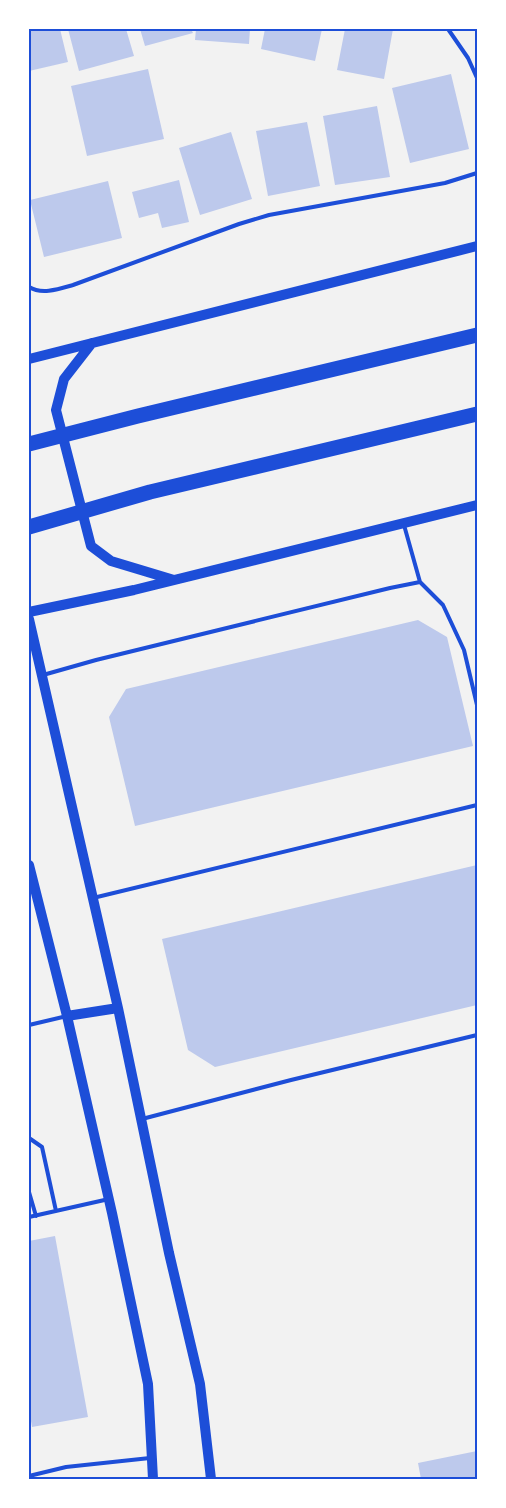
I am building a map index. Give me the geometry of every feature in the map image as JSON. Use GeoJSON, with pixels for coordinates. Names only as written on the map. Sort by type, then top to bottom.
{"type":"FeatureCollection","features":[{"type":"Feature","properties":{"kind":"highway"},"geometry":{"type":"LineString","coordinates":[[29,444],[477,335]]}},
{"type":"Feature","properties":{"kind":"highway"},"geometry":{"type":"LineString","coordinates":[[29,527],[150,492],[477,414]]}},
{"type":"Feature","properties":{"kind":"main road"},"geometry":{"type":"LineString","coordinates":[[29,359],[477,246]]}},
{"type":"Feature","properties":{"kind":"main road"},"geometry":{"type":"LineString","coordinates":[[92,343],[64,379],[56,410],[91,546],[111,561],[174,580]]}},
{"type":"Feature","properties":{"kind":"main road"},"geometry":{"type":"LineString","coordinates":[[29,612],[134,590],[477,505]]}},
{"type":"Feature","properties":{"kind":"main road"},"geometry":{"type":"LineString","coordinates":[[29,619],[118,1008],[200,1384],[211,1479]]}},
{"type":"Feature","properties":{"kind":"main road"},"geometry":{"type":"LineString","coordinates":[[29,865],[67,1016],[109,1199],[148,1384],[153,1479]]}},
{"type":"Feature","properties":{"kind":"main road"},"geometry":{"type":"LineString","coordinates":[[67,1016],[118,1008]]}},
{"type":"Feature","properties":{"kind":"lane"},"geometry":{"type":"LineString","coordinates":[[448,29],[468,58],[477,78]]}},
{"type":"Feature","properties":{"kind":"lane"},"geometry":{"type":"LineString","coordinates":[[29,287],[34,290],[50,291],[73,285],[239,224],[269,215],[445,183],[477,173]]}},
{"type":"Feature","properties":{"kind":"lane"},"geometry":{"type":"LineString","coordinates":[[403,523],[420,582],[443,605],[464,650],[477,705]]}},
{"type":"Feature","properties":{"kind":"lane"},"geometry":{"type":"LineString","coordinates":[[42,675],[115,655],[380,590],[420,582]]}},
{"type":"Feature","properties":{"kind":"lane"},"geometry":{"type":"LineString","coordinates":[[93,898],[477,805]]}},
{"type":"Feature","properties":{"kind":"lane"},"geometry":{"type":"LineString","coordinates":[[29,1025],[67,1016]]}},
{"type":"Feature","properties":{"kind":"lane"},"geometry":{"type":"LineString","coordinates":[[142,1119],[291,1080],[477,1035]]}},
{"type":"Feature","properties":{"kind":"lane"},"geometry":{"type":"LineString","coordinates":[[29,1138],[42,1147],[56,1211]]}},
{"type":"Feature","properties":{"kind":"lane"},"geometry":{"type":"LineString","coordinates":[[29,1192],[36,1216]]}},
{"type":"Feature","properties":{"kind":"lane"},"geometry":{"type":"LineString","coordinates":[[29,1217],[109,1199]]}},
{"type":"Feature","properties":{"kind":"lane"},"geometry":{"type":"LineString","coordinates":[[29,1476],[66,1467],[152,1457]]}},
{"type":"Feature","properties":{"kind":"building"},"geometry":{"type":"Polygon","coordinates":[[[29,29],[60,29],[68,62],[29,71],[29,29]]]}},
{"type":"Feature","properties":{"kind":"building"},"geometry":{"type":"Polygon","coordinates":[[[68,29],[126,29],[134,56],[79,71],[68,29]]]}},
{"type":"Feature","properties":{"kind":"building"},"geometry":{"type":"Polygon","coordinates":[[[140,29],[191,29],[193,33],[145,46],[140,29]]]}},
{"type":"Feature","properties":{"kind":"building"},"geometry":{"type":"Polygon","coordinates":[[[196,29],[250,29],[249,44],[195,40],[196,29]]]}},
{"type":"Feature","properties":{"kind":"building"},"geometry":{"type":"Polygon","coordinates":[[[265,29],[322,29],[315,61],[261,49],[265,29]]]}},
{"type":"Feature","properties":{"kind":"building"},"geometry":{"type":"Polygon","coordinates":[[[345,29],[393,29],[384,79],[337,70],[345,29]]]}},
{"type":"Feature","properties":{"kind":"building"},"geometry":{"type":"Polygon","coordinates":[[[148,69],[164,139],[87,156],[71,86],[148,69]]]}},
{"type":"Feature","properties":{"kind":"building"},"geometry":{"type":"Polygon","coordinates":[[[451,74],[469,149],[410,163],[392,88],[451,74]]]}},
{"type":"Feature","properties":{"kind":"building"},"geometry":{"type":"Polygon","coordinates":[[[377,106],[390,177],[335,185],[323,116],[377,106]]]}},
{"type":"Feature","properties":{"kind":"building"},"geometry":{"type":"Polygon","coordinates":[[[307,122],[320,186],[268,196],[256,131],[307,122]]]}},
{"type":"Feature","properties":{"kind":"building"},"geometry":{"type":"Polygon","coordinates":[[[231,132],[252,199],[200,215],[179,148],[231,132]]]}},
{"type":"Feature","properties":{"kind":"building"},"geometry":{"type":"Polygon","coordinates":[[[179,180],[189,222],[162,228],[158,213],[139,218],[132,192],[179,180]]]}},
{"type":"Feature","properties":{"kind":"building"},"geometry":{"type":"Polygon","coordinates":[[[108,181],[122,238],[44,257],[30,200],[108,181]]]}},
{"type":"Feature","properties":{"kind":"building"},"geometry":{"type":"Polygon","coordinates":[[[418,620],[447,637],[473,746],[135,826],[109,717],[126,689],[418,620]]]}},
{"type":"Feature","properties":{"kind":"building"},"geometry":{"type":"Polygon","coordinates":[[[477,865],[477,1005],[215,1067],[188,1050],[162,939],[477,865]]]}},
{"type":"Feature","properties":{"kind":"building"},"geometry":{"type":"Polygon","coordinates":[[[55,1236],[88,1417],[32,1427],[29,1409],[29,1241],[55,1236]]]}},
{"type":"Feature","properties":{"kind":"building"},"geometry":{"type":"Polygon","coordinates":[[[477,1451],[477,1479],[421,1479],[418,1463],[477,1451]]]}}]}
